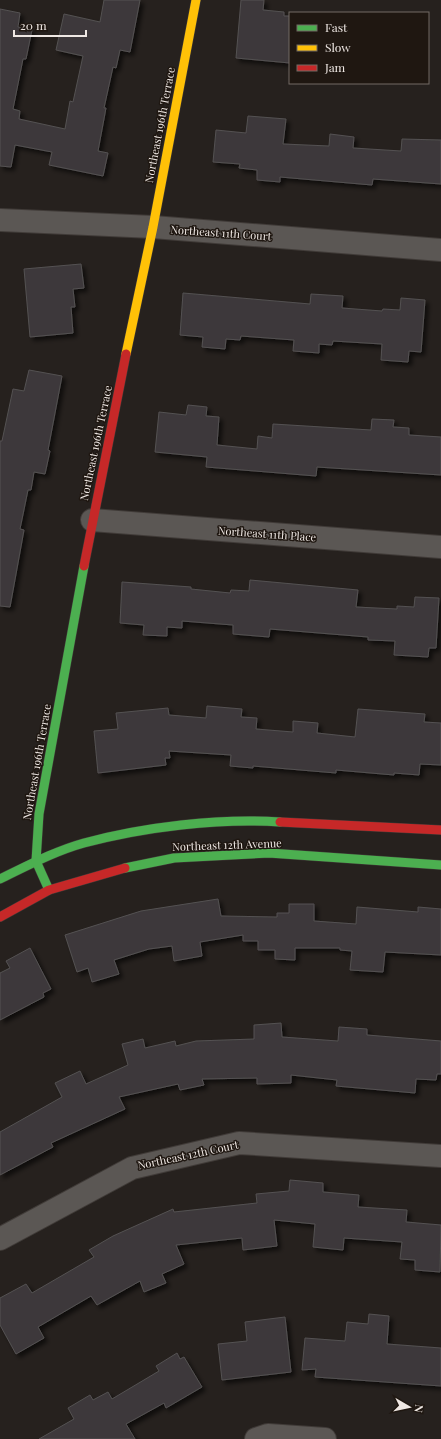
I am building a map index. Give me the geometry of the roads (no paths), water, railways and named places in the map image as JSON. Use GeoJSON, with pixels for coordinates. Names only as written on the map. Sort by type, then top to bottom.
{"type":"FeatureCollection","features":[{"type":"Feature","properties":{"kind":"street","name":"Northeast 196th Terrace"},"geometry":{"type":"LineString","coordinates":[[48,890],[36,861],[39,814],[92,520],[153,227],[196,0]]}},
{"type":"Feature","properties":{"kind":"street","name":"Northeast 11th Court"},"geometry":{"type":"LineString","coordinates":[[0,220],[153,227],[441,250]]}},
{"type":"Feature","properties":{"kind":"street","name":"Northeast 11th Place"},"geometry":{"type":"LineString","coordinates":[[92,520],[441,547]]}},
{"type":"Feature","properties":{"kind":"street","name":"Northeast 12th Avenue"},"geometry":{"type":"LineString","coordinates":[[0,879],[36,861],[83,843],[173,825],[270,821],[441,830]]}},
{"type":"Feature","properties":{"kind":"street","name":"Northeast 12th Avenue"},"geometry":{"type":"LineString","coordinates":[[0,917],[48,890],[107,872],[174,858],[268,853],[441,865]]}},
{"type":"Feature","properties":{"kind":"street","name":"Northeast 12th Court"},"geometry":{"type":"LineString","coordinates":[[0,1239],[132,1168],[239,1143],[441,1156]]}},
{"type":"Feature","properties":{"kind":"street"},"geometry":{"type":"LineString","coordinates":[[256,1439],[268,1435],[325,1439]]}}]}
